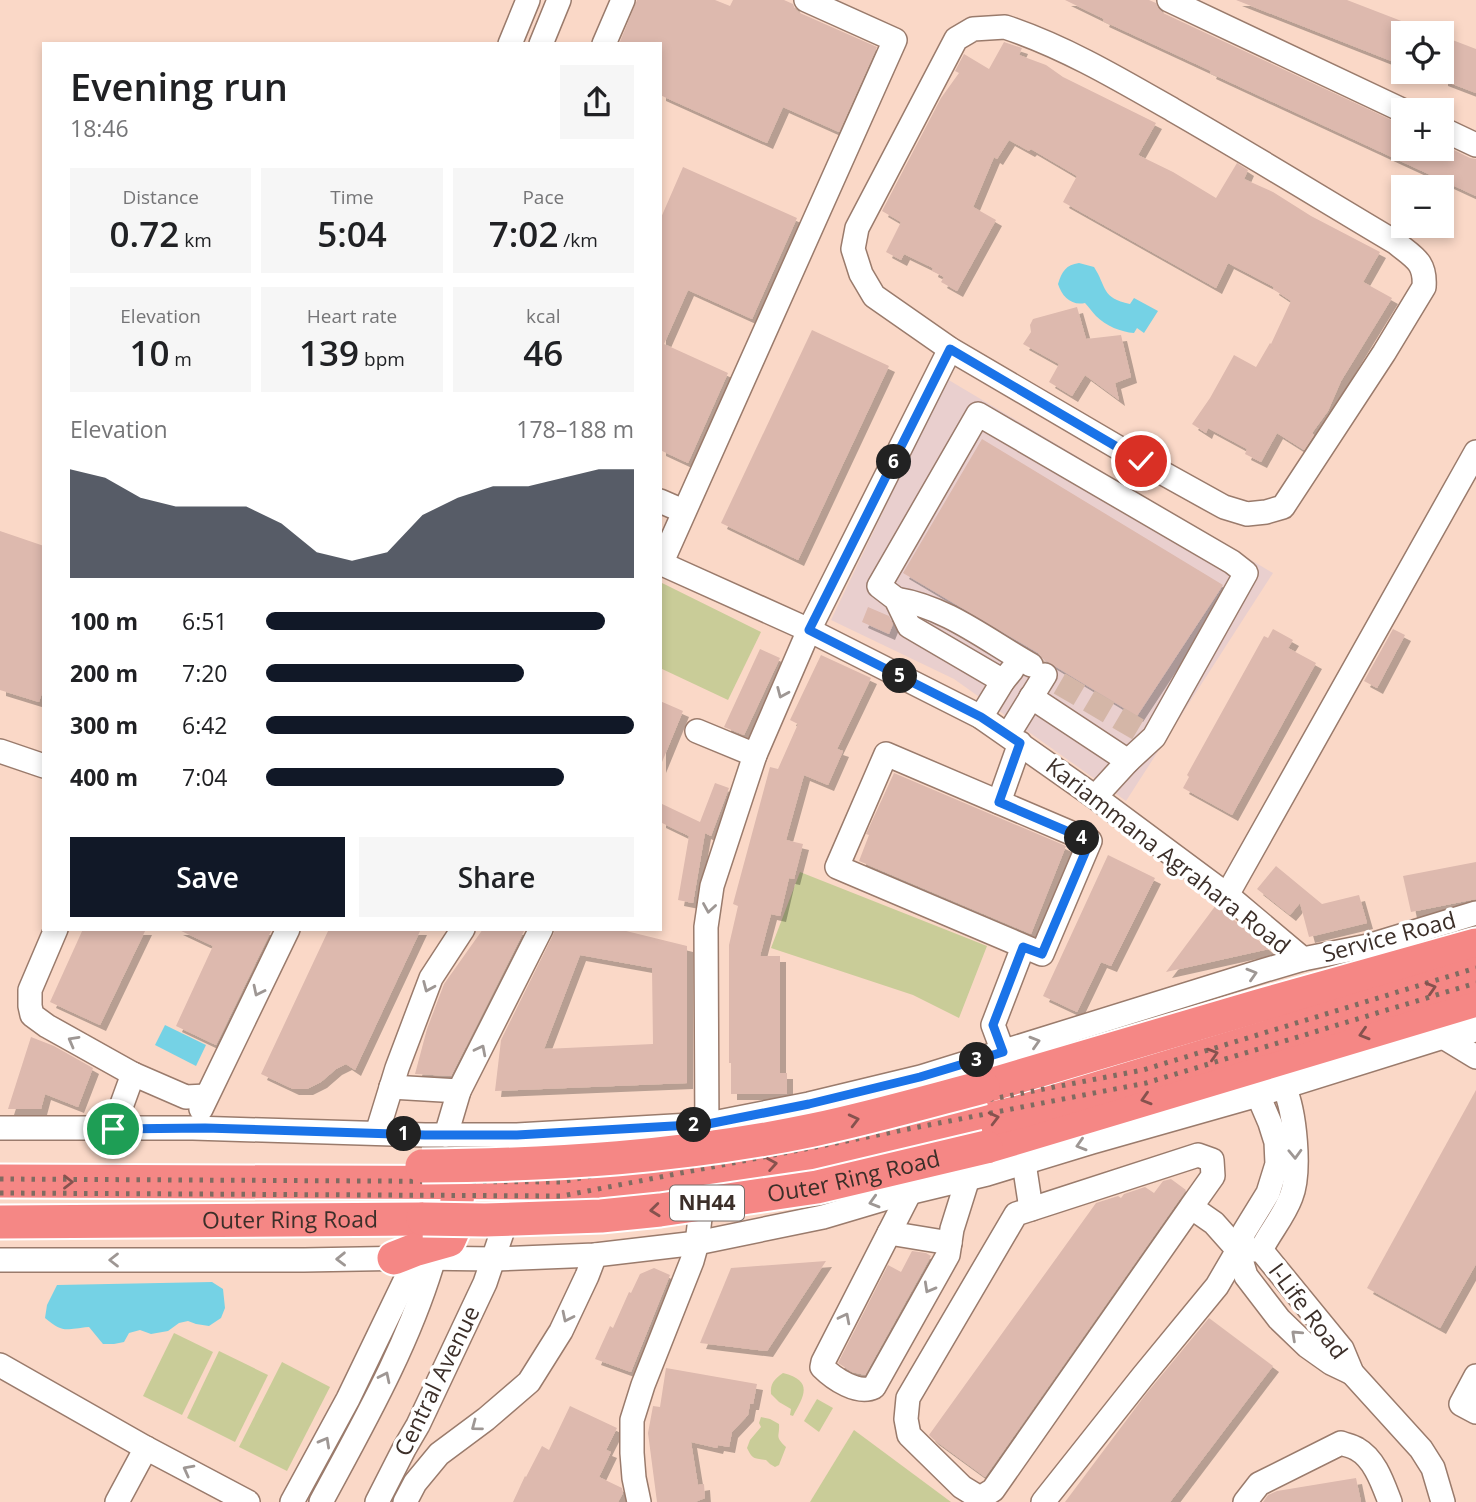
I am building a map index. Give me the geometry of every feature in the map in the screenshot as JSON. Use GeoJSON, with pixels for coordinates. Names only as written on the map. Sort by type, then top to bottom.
{"type":"FeatureCollection","features":[{"type":"Feature","properties":{"kind":"highway","name":"NH44"},"geometry":{"type":"LineString","coordinates":[[0,1159],[84,1159],[431,1145],[539,1164],[656,1155],[813,1130],[983,1087],[1476,945]]}},
{"type":"Feature","properties":{"kind":"highway"},"geometry":{"type":"LineString","coordinates":[[0,1181],[518,1184],[594,1183],[705,1176],[916,1137],[1019,1112],[1476,974]]}},
{"type":"Feature","properties":{"kind":"highway","name":"Outer Ring Road"},"geometry":{"type":"LineString","coordinates":[[0,1222],[485,1220],[601,1216],[817,1187],[986,1147],[1476,1000]]}},
{"type":"Feature","properties":{"kind":"highway"},"geometry":{"type":"LineString","coordinates":[[415,1258],[416,1249],[449,1240],[453,1231],[459,1184]]}},
{"type":"Feature","properties":{"kind":"street"},"geometry":{"type":"LineString","coordinates":[[511,42],[528,0]]}},
{"type":"Feature","properties":{"kind":"street"},"geometry":{"type":"LineString","coordinates":[[542,42],[559,0]]}},
{"type":"Feature","properties":{"kind":"street"},"geometry":{"type":"LineString","coordinates":[[605,42],[623,0]]}},
{"type":"Feature","properties":{"kind":"street"},"geometry":{"type":"LineString","coordinates":[[662,558],[895,40],[806,0]]}},
{"type":"Feature","properties":{"kind":"street"},"geometry":{"type":"LineString","coordinates":[[1169,0],[1391,105]]}},
{"type":"Feature","properties":{"kind":"street"},"geometry":{"type":"LineString","coordinates":[[1006,27],[1034,37],[1110,74],[1395,242],[1421,264],[1425,277],[1424,287],[1384,353],[1283,507],[1266,512],[1247,514],[1224,508],[950,349],[874,296],[861,274],[853,248],[857,228],[956,39],[973,29],[1006,27]]}},
{"type":"Feature","properties":{"kind":"street"},"geometry":{"type":"LineString","coordinates":[[1454,135],[1476,145]]}},
{"type":"Feature","properties":{"kind":"street"},"geometry":{"type":"LineString","coordinates":[[639,1502],[634,1478],[632,1420],[692,1261],[697,1243],[705,1176],[708,1124],[706,927],[712,886],[755,755],[809,630],[950,349]]}},
{"type":"Feature","properties":{"kind":"street"},"geometry":{"type":"LineString","coordinates":[[1003,681],[909,626],[896,599],[880,586],[978,414],[1232,562],[1245,573],[1128,761],[1095,797]]}},
{"type":"Feature","properties":{"kind":"street"},"geometry":{"type":"LineString","coordinates":[[1227,895],[1476,452]]}},
{"type":"Feature","properties":{"kind":"street"},"geometry":{"type":"LineString","coordinates":[[662,503],[683,511]]}},
{"type":"Feature","properties":{"kind":"street","name":"Kariammana Agrahara Road"},"geometry":{"type":"LineString","coordinates":[[662,564],[809,630],[981,717],[1227,895],[1303,960]]}},
{"type":"Feature","properties":{"kind":"street"},"geometry":{"type":"LineString","coordinates":[[896,599],[914,602],[946,614],[1032,667]]}},
{"type":"Feature","properties":{"kind":"street"},"geometry":{"type":"LineString","coordinates":[[981,717],[1003,681],[1032,667]]}},
{"type":"Feature","properties":{"kind":"street"},"geometry":{"type":"LineString","coordinates":[[999,802],[1014,739],[1031,696],[1032,667]]}},
{"type":"Feature","properties":{"kind":"street"},"geometry":{"type":"LineString","coordinates":[[1031,696],[1128,761]]}},
{"type":"Feature","properties":{"kind":"street"},"geometry":{"type":"LineString","coordinates":[[697,731],[755,755]]}},
{"type":"Feature","properties":{"kind":"street"},"geometry":{"type":"LineString","coordinates":[[0,751],[42,765]]}},
{"type":"Feature","properties":{"kind":"street"},"geometry":{"type":"LineString","coordinates":[[886,754],[1090,841],[1042,954],[1023,947],[838,867],[886,754]]}},
{"type":"Feature","properties":{"kind":"street","name":"Service Road"},"geometry":{"type":"LineString","coordinates":[[431,1145],[517,1135],[708,1124],[809,1104],[900,1082],[1303,960],[1368,946],[1476,913]]}},
{"type":"Feature","properties":{"kind":"street"},"geometry":{"type":"LineString","coordinates":[[55,931],[30,990],[32,1015],[133,1074],[186,1097],[206,1097]]}},
{"type":"Feature","properties":{"kind":"street"},"geometry":{"type":"LineString","coordinates":[[193,1128],[287,931]]}},
{"type":"Feature","properties":{"kind":"street"},"geometry":{"type":"LineString","coordinates":[[377,1133],[431,978],[462,931]]}},
{"type":"Feature","properties":{"kind":"street"},"geometry":{"type":"LineString","coordinates":[[0,1128],[193,1128],[377,1133],[431,1145],[540,931]]}},
{"type":"Feature","properties":{"kind":"street"},"geometry":{"type":"LineString","coordinates":[[1003,1052],[993,1025],[1023,947]]}},
{"type":"Feature","properties":{"kind":"street"},"geometry":{"type":"LineString","coordinates":[[0,1260],[494,1259],[595,1255],[697,1243],[823,1217],[968,1178],[1258,1095],[1443,1037],[1476,1030]]}},
{"type":"Feature","properties":{"kind":"street"},"geometry":{"type":"LineString","coordinates":[[1443,1037],[1476,1057]]}},
{"type":"Feature","properties":{"kind":"street"},"geometry":{"type":"LineString","coordinates":[[113,1129],[133,1074]]}},
{"type":"Feature","properties":{"kind":"street"},"geometry":{"type":"LineString","coordinates":[[900,1082],[916,1137],[921,1190],[889,1233],[822,1362],[822,1367],[828,1374],[861,1389],[869,1390],[874,1387],[948,1255],[952,1229],[968,1178]]}},
{"type":"Feature","properties":{"kind":"street"},"geometry":{"type":"LineString","coordinates":[[391,1087],[459,1091]]}},
{"type":"Feature","properties":{"kind":"street","name":"I-Life Road"},"geometry":{"type":"LineString","coordinates":[[1261,1250],[1293,1195],[1296,1172],[1294,1131],[1284,1087]]}},
{"type":"Feature","properties":{"kind":"street"},"geometry":{"type":"LineString","coordinates":[[1043,1502],[1217,1286],[1238,1250],[1244,1232],[1268,1193],[1277,1164],[1276,1142],[1258,1095]]}},
{"type":"Feature","properties":{"kind":"street","name":"Central Avenue"},"geometry":{"type":"LineString","coordinates":[[377,1502],[418,1425],[494,1259],[518,1184],[517,1135]]}},
{"type":"Feature","properties":{"kind":"street"},"geometry":{"type":"LineString","coordinates":[[1198,1155],[1212,1160],[1213,1176],[993,1490],[980,1498],[962,1487],[909,1435],[906,1419],[908,1398],[1016,1214],[1039,1207],[1198,1155]]}},
{"type":"Feature","properties":{"kind":"street"},"geometry":{"type":"LineString","coordinates":[[1031,1160],[1039,1207]]}},
{"type":"Feature","properties":{"kind":"street"},"geometry":{"type":"LineString","coordinates":[[1191,1207],[1214,1223],[1238,1250]]}},
{"type":"Feature","properties":{"kind":"street"},"geometry":{"type":"LineString","coordinates":[[889,1233],[950,1243]]}},
{"type":"Feature","properties":{"kind":"street","name":"I-Life Road"},"geometry":{"type":"LineString","coordinates":[[1261,1250],[1238,1250],[1246,1276],[1279,1319],[1307,1346],[1331,1363],[1352,1373]]}},
{"type":"Feature","properties":{"kind":"street","name":"I-Life Road"},"geometry":{"type":"LineString","coordinates":[[1261,1250],[1342,1349],[1352,1373],[1421,1449],[1433,1468],[1443,1502]]}},
{"type":"Feature","properties":{"kind":"street","name":"Central Avenue"},"geometry":{"type":"LineString","coordinates":[[405,1502],[415,1483],[439,1454],[529,1382],[561,1331],[595,1255]]}},
{"type":"Feature","properties":{"kind":"street"},"geometry":{"type":"LineString","coordinates":[[292,1502],[348,1399],[415,1258]]}},
{"type":"Feature","properties":{"kind":"street"},"geometry":{"type":"LineString","coordinates":[[321,1502],[410,1329],[415,1258]]}},
{"type":"Feature","properties":{"kind":"street"},"geometry":{"type":"LineString","coordinates":[[0,1365],[248,1502]]}},
{"type":"Feature","properties":{"kind":"street"},"geometry":{"type":"LineString","coordinates":[[1476,1376],[1461,1404],[1476,1412]]}},
{"type":"Feature","properties":{"kind":"street"},"geometry":{"type":"LineString","coordinates":[[1245,1502],[1259,1484],[1341,1443],[1359,1450],[1371,1462],[1390,1502]]}},
{"type":"Feature","properties":{"kind":"street"},"geometry":{"type":"LineString","coordinates":[[117,1502],[146,1448]]}},
{"type":"Feature","properties":{"kind":"shaded area"},"geometry":{"type":"Polygon","coordinates":[[[947,379],[1273,573],[1126,801],[954,679],[831,620],[947,379]]]}},
{"type":"Feature","properties":{"kind":"green space"},"geometry":{"type":"Polygon","coordinates":[[[662,583],[761,632],[728,700],[662,669],[662,583]]]}},
{"type":"Feature","properties":{"kind":"green space"},"geometry":{"type":"Polygon","coordinates":[[[800,872],[987,946],[959,1018],[913,995],[771,948],[800,872]]]}},
{"type":"Feature","properties":{"kind":"green space"},"geometry":{"type":"Polygon","coordinates":[[[174,1333],[213,1352],[182,1415],[143,1396],[174,1333]]]}},
{"type":"Feature","properties":{"kind":"green space"},"geometry":{"type":"Polygon","coordinates":[[[219,1351],[268,1375],[235,1442],[187,1418],[219,1351]]]}},
{"type":"Feature","properties":{"kind":"green space"},"geometry":{"type":"Polygon","coordinates":[[[282,1362],[330,1387],[287,1471],[239,1447],[282,1362]]]}},
{"type":"Feature","properties":{"kind":"green space"},"geometry":{"type":"Polygon","coordinates":[[[783,1373],[793,1376],[803,1385],[803,1396],[793,1416],[790,1415],[791,1409],[771,1394],[773,1382],[783,1373]]]}},
{"type":"Feature","properties":{"kind":"green space"},"geometry":{"type":"Polygon","coordinates":[[[817,1399],[833,1408],[819,1432],[804,1421],[817,1399]]]}},
{"type":"Feature","properties":{"kind":"green space"},"geometry":{"type":"Polygon","coordinates":[[[761,1417],[779,1424],[779,1438],[786,1447],[779,1465],[775,1467],[766,1460],[754,1458],[747,1448],[761,1427],[761,1417]]]}},
{"type":"Feature","properties":{"kind":"green space"},"geometry":{"type":"Polygon","coordinates":[[[854,1430],[951,1502],[810,1502],[854,1430]]]}},
{"type":"Feature","properties":{"kind":"water"},"geometry":{"type":"Polygon","coordinates":[[[1079,263],[1094,267],[1109,295],[1130,304],[1134,298],[1158,311],[1144,333],[1137,328],[1134,333],[1114,328],[1100,320],[1085,303],[1072,302],[1065,297],[1058,284],[1061,276],[1065,269],[1079,263]]]}},
{"type":"Feature","properties":{"kind":"water"},"geometry":{"type":"Polygon","coordinates":[[[165,1025],[206,1045],[196,1066],[155,1045],[165,1025]]]}},
{"type":"Feature","properties":{"kind":"water"},"geometry":{"type":"Polygon","coordinates":[[[212,1282],[223,1289],[225,1308],[221,1318],[209,1326],[188,1321],[179,1323],[168,1331],[151,1334],[140,1330],[129,1333],[124,1342],[103,1344],[89,1327],[61,1328],[45,1318],[47,1305],[57,1285],[212,1282]]]}},
{"type":"Feature","properties":{"kind":"building"},"geometry":{"type":"Polygon","coordinates":[[[637,0],[715,0],[730,6],[733,0],[784,0],[793,4],[800,13],[877,47],[839,132],[783,107],[767,143],[662,96],[662,42],[620,42],[637,0]]]}},
{"type":"Feature","properties":{"kind":"building"},"geometry":{"type":"Polygon","coordinates":[[[1065,0],[1149,0],[1156,3],[1163,13],[1391,120],[1391,157],[1210,73],[1211,71],[1103,21],[1104,19],[1065,0]]]}},
{"type":"Feature","properties":{"kind":"building"},"geometry":{"type":"Polygon","coordinates":[[[1236,0],[1347,0],[1401,21],[1391,21],[1391,61],[1236,0]]]}},
{"type":"Feature","properties":{"kind":"building"},"geometry":{"type":"Polygon","coordinates":[[[1454,41],[1476,49],[1476,93],[1452,84],[1454,41]]]}},
{"type":"Feature","properties":{"kind":"building"},"geometry":{"type":"Polygon","coordinates":[[[1004,42],[1022,48],[1019,55],[1046,65],[1063,77],[1156,123],[1138,155],[1216,198],[1237,163],[1248,170],[1244,179],[1273,192],[1311,216],[1380,252],[1363,282],[1392,298],[1341,381],[1328,411],[1304,450],[1277,433],[1261,462],[1245,454],[1247,449],[1208,428],[1206,433],[1192,424],[1234,355],[1256,367],[1271,344],[1291,301],[1273,289],[1274,287],[1228,263],[1216,288],[1063,202],[1077,176],[1031,149],[1029,151],[1009,140],[997,159],[994,157],[973,207],[996,220],[957,291],[941,282],[944,277],[932,271],[933,268],[904,254],[901,260],[886,252],[901,222],[882,211],[941,98],[959,73],[955,71],[964,54],[989,69],[1004,42]]]}},
{"type":"Feature","properties":{"kind":"building"},"geometry":{"type":"Polygon","coordinates":[[[1454,150],[1476,159],[1476,196],[1454,186],[1454,175],[1431,175],[1400,161],[1454,161],[1454,150]]]}},
{"type":"Feature","properties":{"kind":"building"},"geometry":{"type":"Polygon","coordinates":[[[683,167],[797,218],[752,319],[688,290],[664,344],[728,373],[688,463],[662,451],[662,215],[683,167]]]}},
{"type":"Feature","properties":{"kind":"building"},"geometry":{"type":"Polygon","coordinates":[[[1077,307],[1086,339],[1121,335],[1131,377],[1115,383],[1119,400],[1085,375],[1072,396],[1049,382],[1059,364],[1023,344],[1031,332],[1033,319],[1077,307]]]}},
{"type":"Feature","properties":{"kind":"building"},"geometry":{"type":"Polygon","coordinates":[[[812,330],[889,366],[798,560],[721,523],[812,330]]]}},
{"type":"Feature","properties":{"kind":"building"},"geometry":{"type":"Polygon","coordinates":[[[982,439],[1223,585],[1137,716],[1043,659],[1038,653],[903,573],[982,439]]]}},
{"type":"Feature","properties":{"kind":"building"},"geometry":{"type":"Polygon","coordinates":[[[0,531],[42,545],[42,693],[39,702],[0,690],[0,531]]]}},
{"type":"Feature","properties":{"kind":"building"},"geometry":{"type":"Polygon","coordinates":[[[868,607],[889,616],[893,624],[889,634],[862,622],[868,607]]]}},
{"type":"Feature","properties":{"kind":"building"},"geometry":{"type":"Polygon","coordinates":[[[1273,629],[1293,640],[1288,648],[1316,663],[1232,815],[1183,788],[1189,777],[1187,775],[1264,636],[1268,638],[1273,629]]]}},
{"type":"Feature","properties":{"kind":"building"},"geometry":{"type":"Polygon","coordinates":[[[1393,629],[1405,635],[1377,688],[1364,681],[1393,629]]]}},
{"type":"Feature","properties":{"kind":"building"},"geometry":{"type":"Polygon","coordinates":[[[760,649],[780,658],[744,735],[724,727],[760,649]]]}},
{"type":"Feature","properties":{"kind":"building"},"geometry":{"type":"Polygon","coordinates":[[[821,655],[871,678],[837,749],[843,751],[828,785],[804,775],[786,840],[803,844],[794,879],[789,878],[780,916],[771,914],[760,956],[780,956],[780,1073],[787,1073],[787,1094],[731,1094],[729,945],[738,906],[733,904],[770,767],[778,769],[798,724],[790,720],[821,655]]]}},
{"type":"Feature","properties":{"kind":"building"},"geometry":{"type":"Polygon","coordinates":[[[662,702],[683,711],[662,762],[662,702]]]}},
{"type":"Feature","properties":{"kind":"building"},"geometry":{"type":"Polygon","coordinates":[[[894,773],[1066,846],[1031,934],[859,861],[869,835],[866,834],[894,773]]]}},
{"type":"Feature","properties":{"kind":"building"},"geometry":{"type":"Polygon","coordinates":[[[715,783],[729,788],[711,836],[705,833],[693,903],[678,900],[689,836],[662,823],[662,804],[700,822],[715,783]]]}},
{"type":"Feature","properties":{"kind":"building"},"geometry":{"type":"Polygon","coordinates":[[[1108,855],[1155,878],[1111,966],[1101,962],[1077,1012],[1043,996],[1108,855]]]}},
{"type":"Feature","properties":{"kind":"building"},"geometry":{"type":"Polygon","coordinates":[[[1476,862],[1476,899],[1411,912],[1403,876],[1476,862]]]}},
{"type":"Feature","properties":{"kind":"building"},"geometry":{"type":"Polygon","coordinates":[[[1276,866],[1322,904],[1359,895],[1367,923],[1309,937],[1300,903],[1290,915],[1257,889],[1276,866]]]}},
{"type":"Feature","properties":{"kind":"building"},"geometry":{"type":"Polygon","coordinates":[[[1216,905],[1269,949],[1166,972],[1216,905]]]}},
{"type":"Feature","properties":{"kind":"building"},"geometry":{"type":"Polygon","coordinates":[[[82,931],[145,931],[100,1025],[50,1002],[82,931]]]}},
{"type":"Feature","properties":{"kind":"building"},"geometry":{"type":"Polygon","coordinates":[[[181,931],[271,931],[216,1045],[176,1026],[213,946],[181,931]]]}},
{"type":"Feature","properties":{"kind":"building"},"geometry":{"type":"Polygon","coordinates":[[[328,931],[420,931],[355,1070],[346,1064],[307,1089],[293,1089],[261,1074],[328,931]]]}},
{"type":"Feature","properties":{"kind":"building"},"geometry":{"type":"Polygon","coordinates":[[[482,931],[524,931],[451,1076],[415,1074],[427,1029],[444,984],[482,931]]]}},
{"type":"Feature","properties":{"kind":"building"},"geometry":{"type":"Polygon","coordinates":[[[554,931],[626,931],[687,946],[687,1083],[495,1091],[501,1040],[554,931]],[[580,955],[544,1049],[653,1044],[652,968],[580,955]]]}},
{"type":"Feature","properties":{"kind":"building"},"geometry":{"type":"Polygon","coordinates":[[[31,1037],[54,1046],[93,1068],[78,1107],[45,1094],[41,1109],[8,1109],[31,1037]]]}},
{"type":"Feature","properties":{"kind":"building"},"geometry":{"type":"Polygon","coordinates":[[[1476,1090],[1476,1264],[1440,1328],[1367,1288],[1476,1090]]]}},
{"type":"Feature","properties":{"kind":"building"},"geometry":{"type":"Polygon","coordinates":[[[1171,1179],[1186,1190],[985,1477],[933,1439],[929,1435],[1096,1203],[1118,1196],[1121,1198],[1124,1194],[1145,1187],[1154,1193],[1163,1181],[1171,1179]]]}},
{"type":"Feature","properties":{"kind":"building"},"geometry":{"type":"Polygon","coordinates":[[[912,1251],[931,1256],[865,1375],[852,1372],[838,1363],[888,1265],[901,1272],[912,1251]]]}},
{"type":"Feature","properties":{"kind":"building"},"geometry":{"type":"Polygon","coordinates":[[[826,1261],[767,1351],[700,1343],[731,1268],[826,1261]]]}},
{"type":"Feature","properties":{"kind":"building"},"geometry":{"type":"Polygon","coordinates":[[[654,1268],[670,1275],[631,1372],[595,1359],[610,1326],[613,1328],[640,1274],[654,1268]]]}},
{"type":"Feature","properties":{"kind":"building"},"geometry":{"type":"Polygon","coordinates":[[[1209,1318],[1273,1366],[1170,1502],[1065,1502],[1146,1394],[1209,1318]]]}},
{"type":"Feature","properties":{"kind":"building"},"geometry":{"type":"Polygon","coordinates":[[[666,1368],[757,1384],[753,1404],[750,1404],[748,1415],[732,1432],[729,1447],[718,1445],[717,1448],[691,1442],[698,1485],[704,1484],[705,1498],[695,1502],[657,1502],[648,1433],[653,1406],[660,1407],[666,1368]]]}},
{"type":"Feature","properties":{"kind":"building"},"geometry":{"type":"Polygon","coordinates":[[[570,1406],[617,1428],[606,1450],[611,1452],[599,1477],[622,1488],[623,1493],[618,1502],[513,1502],[542,1446],[549,1450],[570,1406]]]}},
{"type":"Feature","properties":{"kind":"building"},"geometry":{"type":"Polygon","coordinates":[[[1356,1478],[1361,1502],[1263,1502],[1268,1495],[1277,1491],[1356,1478]]]}},
{"type":"Feature","properties":{"kind":"tunnel"},"geometry":{"type":"LineString","coordinates":[[1031,665],[1139,730]]}},
{"type":"Feature","properties":{"kind":"railway"},"geometry":{"type":"LineString","coordinates":[[0,1179],[560,1182],[1143,1070],[1476,968]]}},
{"type":"Feature","properties":{"kind":"railway"},"geometry":{"type":"LineString","coordinates":[[0,1193],[562,1196],[1146,1083],[1476,983]]}},
{"type":"Feature","properties":{"kind":"route"},"geometry":{"type":"LineString","coordinates":[[113,1129],[205,1128],[517,1135],[708,1124],[809,1104],[920,1077],[1003,1052],[993,1025],[1023,947],[1042,954],[1090,841],[999,802],[1020,743],[981,717],[809,630],[950,349],[1141,461]]}}]}
